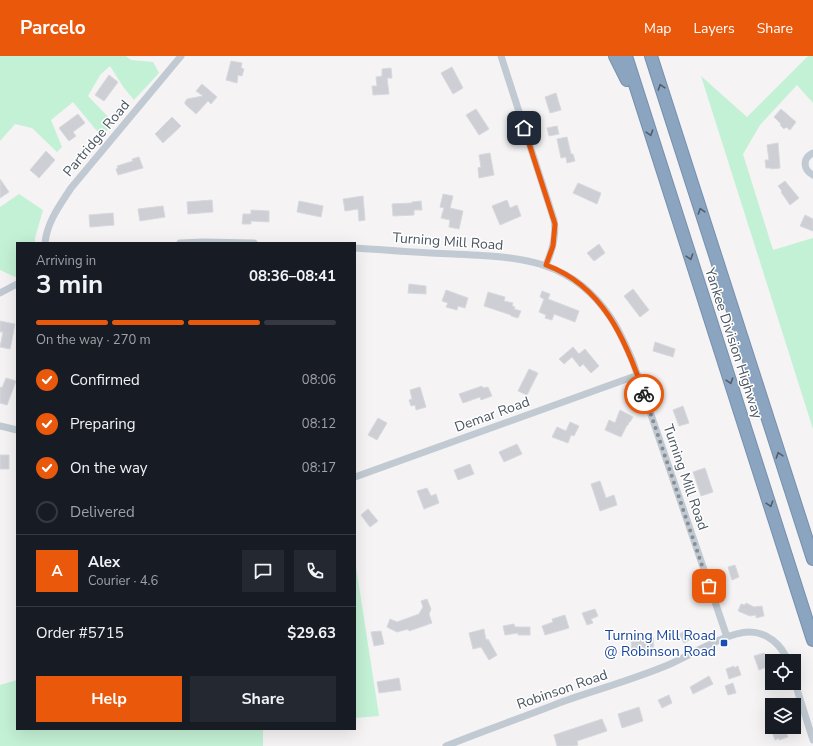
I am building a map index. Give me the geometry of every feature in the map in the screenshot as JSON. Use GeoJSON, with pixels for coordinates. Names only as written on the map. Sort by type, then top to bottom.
{"type":"FeatureCollection","features":[{"type":"Feature","properties":{"kind":"highway"},"geometry":{"type":"LineString","coordinates":[[615,56],[642,109]]}},
{"type":"Feature","properties":{"kind":"highway","name":"Yankee Division Highway"},"geometry":{"type":"LineString","coordinates":[[626,56],[813,640]]}},
{"type":"Feature","properties":{"kind":"highway","name":"Yankee Division Highway"},"geometry":{"type":"LineString","coordinates":[[651,56],[813,559]]}},
{"type":"Feature","properties":{"kind":"street","name":"Partridge Road"},"geometry":{"type":"LineString","coordinates":[[45,242],[49,224],[57,208],[71,188],[181,56]]}},
{"type":"Feature","properties":{"kind":"street"},"geometry":{"type":"LineString","coordinates":[[501,56],[554,220],[555,234],[553,246],[546,265]]}},
{"type":"Feature","properties":{"kind":"street"},"geometry":{"type":"LineString","coordinates":[[813,153],[809,154],[805,160],[805,168],[813,175]]}},
{"type":"Feature","properties":{"kind":"street","name":"Turning Mill Road"},"geometry":{"type":"LineString","coordinates":[[356,248],[490,256],[535,262],[546,265],[565,274],[597,300],[614,322],[638,375],[727,637]]}},
{"type":"Feature","properties":{"kind":"street"},"geometry":{"type":"LineString","coordinates":[[0,293],[16,285]]}},
{"type":"Feature","properties":{"kind":"street","name":"Demar Road"},"geometry":{"type":"LineString","coordinates":[[356,477],[638,375]]}},
{"type":"Feature","properties":{"kind":"street"},"geometry":{"type":"LineString","coordinates":[[0,426],[16,430]]}},
{"type":"Feature","properties":{"kind":"street","name":"Robinson Road"},"geometry":{"type":"LineString","coordinates":[[446,746],[497,726],[668,665],[727,637],[746,632],[755,632],[765,635],[778,644],[784,654]]}},
{"type":"Feature","properties":{"kind":"street"},"geometry":{"type":"LineString","coordinates":[[797,690],[813,740]]}},
{"type":"Feature","properties":{"kind":"green space"},"geometry":{"type":"Polygon","coordinates":[[[0,56],[126,56],[131,60],[153,62],[159,73],[134,100],[124,88],[110,66],[100,75],[88,96],[113,122],[102,137],[73,102],[51,120],[62,147],[57,152],[32,128],[15,124],[0,141],[0,56]]]}},
{"type":"Feature","properties":{"kind":"green space"},"geometry":{"type":"Polygon","coordinates":[[[808,56],[813,56],[813,103],[797,85],[760,125],[743,154],[773,250],[813,238],[813,429],[701,76],[747,117],[808,56]]]}},
{"type":"Feature","properties":{"kind":"green space"},"geometry":{"type":"Polygon","coordinates":[[[19,194],[43,210],[35,242],[16,242],[15,277],[0,270],[0,207],[19,194]]]}},
{"type":"Feature","properties":{"kind":"green space"},"geometry":{"type":"Polygon","coordinates":[[[356,566],[379,716],[356,718],[356,566]]]}},
{"type":"Feature","properties":{"kind":"green space"},"geometry":{"type":"Polygon","coordinates":[[[16,680],[16,730],[263,730],[263,746],[0,746],[0,685],[16,680]]]}},
{"type":"Feature","properties":{"kind":"building"},"geometry":{"type":"Polygon","coordinates":[[[231,61],[242,63],[241,68],[244,69],[242,76],[238,75],[237,83],[226,80],[231,61]]]}},
{"type":"Feature","properties":{"kind":"building"},"geometry":{"type":"Polygon","coordinates":[[[452,67],[463,88],[453,94],[441,73],[452,67]]]}},
{"type":"Feature","properties":{"kind":"building"},"geometry":{"type":"Polygon","coordinates":[[[391,68],[392,78],[387,78],[389,94],[373,95],[372,86],[377,86],[376,77],[382,76],[382,69],[391,68]]]}},
{"type":"Feature","properties":{"kind":"building"},"geometry":{"type":"Polygon","coordinates":[[[109,75],[118,82],[104,101],[95,95],[109,75]]]}},
{"type":"Feature","properties":{"kind":"building"},"geometry":{"type":"Polygon","coordinates":[[[202,84],[217,97],[211,104],[208,101],[196,114],[185,104],[185,102],[187,99],[203,96],[196,91],[202,84]]]}},
{"type":"Feature","properties":{"kind":"building"},"geometry":{"type":"Polygon","coordinates":[[[556,93],[561,110],[550,113],[545,97],[556,93]]]}},
{"type":"Feature","properties":{"kind":"building"},"geometry":{"type":"Polygon","coordinates":[[[476,109],[489,129],[479,135],[466,115],[476,109]]]}},
{"type":"Feature","properties":{"kind":"building"},"geometry":{"type":"Polygon","coordinates":[[[781,109],[796,122],[790,130],[786,127],[784,129],[774,117],[781,109]]]}},
{"type":"Feature","properties":{"kind":"building"},"geometry":{"type":"Polygon","coordinates":[[[78,114],[85,123],[73,132],[76,136],[69,141],[59,128],[78,114]]]}},
{"type":"Feature","properties":{"kind":"building"},"geometry":{"type":"Polygon","coordinates":[[[172,117],[181,126],[163,143],[155,134],[172,117]]]}},
{"type":"Feature","properties":{"kind":"building"},"geometry":{"type":"Polygon","coordinates":[[[557,126],[559,134],[549,136],[547,128],[557,126]]]}},
{"type":"Feature","properties":{"kind":"building"},"geometry":{"type":"Polygon","coordinates":[[[567,137],[571,154],[573,154],[575,161],[567,163],[566,157],[561,158],[557,139],[567,137]]]}},
{"type":"Feature","properties":{"kind":"building"},"geometry":{"type":"Polygon","coordinates":[[[778,143],[780,168],[766,168],[765,160],[769,160],[767,145],[778,143]]]}},
{"type":"Feature","properties":{"kind":"building"},"geometry":{"type":"Polygon","coordinates":[[[46,151],[55,160],[39,178],[30,170],[46,151]]]}},
{"type":"Feature","properties":{"kind":"building"},"geometry":{"type":"Polygon","coordinates":[[[490,153],[494,175],[479,178],[478,168],[481,167],[479,155],[490,153]]]}},
{"type":"Feature","properties":{"kind":"building"},"geometry":{"type":"Polygon","coordinates":[[[139,157],[143,168],[118,175],[116,169],[118,168],[117,166],[133,161],[132,159],[139,157]]]}},
{"type":"Feature","properties":{"kind":"building"},"geometry":{"type":"Polygon","coordinates":[[[0,179],[9,192],[0,198],[0,179]]]}},
{"type":"Feature","properties":{"kind":"building"},"geometry":{"type":"Polygon","coordinates":[[[785,181],[799,198],[790,205],[778,186],[785,181]]]}},
{"type":"Feature","properties":{"kind":"building"},"geometry":{"type":"Polygon","coordinates":[[[578,183],[601,193],[597,204],[573,193],[578,183]]]}},
{"type":"Feature","properties":{"kind":"building"},"geometry":{"type":"Polygon","coordinates":[[[443,194],[453,196],[450,208],[463,211],[459,229],[449,227],[450,220],[441,218],[444,208],[440,207],[443,194]]]}},
{"type":"Feature","properties":{"kind":"building"},"geometry":{"type":"Polygon","coordinates":[[[363,196],[365,220],[359,221],[358,209],[345,211],[343,199],[363,196]]]}},
{"type":"Feature","properties":{"kind":"building"},"geometry":{"type":"Polygon","coordinates":[[[212,200],[213,212],[188,214],[187,202],[212,200]]]}},
{"type":"Feature","properties":{"kind":"building"},"geometry":{"type":"Polygon","coordinates":[[[507,200],[510,208],[517,205],[521,216],[500,225],[492,206],[507,200]]]}},
{"type":"Feature","properties":{"kind":"building"},"geometry":{"type":"Polygon","coordinates":[[[299,201],[323,206],[321,217],[297,212],[299,201]]]}},
{"type":"Feature","properties":{"kind":"building"},"geometry":{"type":"Polygon","coordinates":[[[421,201],[422,210],[414,210],[414,215],[393,216],[392,204],[421,201]]]}},
{"type":"Feature","properties":{"kind":"building"},"geometry":{"type":"Polygon","coordinates":[[[163,206],[165,217],[140,221],[138,209],[163,206]]]}},
{"type":"Feature","properties":{"kind":"building"},"geometry":{"type":"Polygon","coordinates":[[[251,210],[269,211],[269,222],[251,221],[251,224],[242,224],[243,214],[251,214],[251,210]]]}},
{"type":"Feature","properties":{"kind":"building"},"geometry":{"type":"Polygon","coordinates":[[[113,213],[114,225],[90,227],[89,215],[113,213]]]}},
{"type":"Feature","properties":{"kind":"building"},"geometry":{"type":"Polygon","coordinates":[[[805,215],[813,219],[813,231],[800,226],[805,215]]]}},
{"type":"Feature","properties":{"kind":"building"},"geometry":{"type":"Polygon","coordinates":[[[599,244],[605,253],[594,261],[587,253],[599,244]]]}},
{"type":"Feature","properties":{"kind":"building"},"geometry":{"type":"Polygon","coordinates":[[[409,284],[426,286],[426,294],[408,293],[409,284]]]}},
{"type":"Feature","properties":{"kind":"building"},"geometry":{"type":"Polygon","coordinates":[[[633,289],[649,310],[640,317],[624,296],[633,289]]]}},
{"type":"Feature","properties":{"kind":"building"},"geometry":{"type":"Polygon","coordinates":[[[446,290],[468,298],[465,308],[458,306],[457,310],[446,307],[448,303],[442,301],[446,290]]]}},
{"type":"Feature","properties":{"kind":"building"},"geometry":{"type":"Polygon","coordinates":[[[542,291],[550,294],[548,299],[579,311],[575,322],[554,314],[552,320],[545,318],[546,315],[539,312],[544,299],[540,297],[542,291]]]}},
{"type":"Feature","properties":{"kind":"building"},"geometry":{"type":"Polygon","coordinates":[[[488,292],[505,297],[504,301],[513,303],[512,306],[515,307],[514,309],[521,311],[518,318],[484,306],[488,292]]]}},
{"type":"Feature","properties":{"kind":"building"},"geometry":{"type":"Polygon","coordinates":[[[0,321],[15,324],[10,349],[0,347],[3,332],[0,332],[0,321]]]}},
{"type":"Feature","properties":{"kind":"building"},"geometry":{"type":"Polygon","coordinates":[[[655,342],[675,349],[673,357],[653,351],[655,342]]]}},
{"type":"Feature","properties":{"kind":"building"},"geometry":{"type":"Polygon","coordinates":[[[573,347],[579,354],[585,349],[599,366],[591,373],[583,364],[580,367],[572,357],[564,364],[559,359],[573,347]]]}},
{"type":"Feature","properties":{"kind":"building"},"geometry":{"type":"Polygon","coordinates":[[[529,369],[538,373],[527,395],[518,391],[529,369]]]}},
{"type":"Feature","properties":{"kind":"building"},"geometry":{"type":"Polygon","coordinates":[[[6,378],[16,381],[7,405],[0,403],[0,387],[2,388],[6,378]]]}},
{"type":"Feature","properties":{"kind":"building"},"geometry":{"type":"Polygon","coordinates":[[[482,386],[483,388],[488,387],[492,396],[481,400],[480,397],[463,403],[459,394],[482,386]]]}},
{"type":"Feature","properties":{"kind":"building"},"geometry":{"type":"Polygon","coordinates":[[[420,387],[426,407],[416,410],[415,405],[411,406],[409,400],[412,399],[410,390],[420,387]]]}},
{"type":"Feature","properties":{"kind":"building"},"geometry":{"type":"Polygon","coordinates":[[[683,406],[689,423],[679,426],[673,410],[683,406]]]}},
{"type":"Feature","properties":{"kind":"building"},"geometry":{"type":"Polygon","coordinates":[[[620,410],[633,417],[621,437],[605,430],[609,420],[615,423],[620,410]]]}},
{"type":"Feature","properties":{"kind":"building"},"geometry":{"type":"Polygon","coordinates":[[[378,418],[387,423],[377,440],[368,435],[378,418]]]}},
{"type":"Feature","properties":{"kind":"building"},"geometry":{"type":"Polygon","coordinates":[[[570,422],[579,426],[574,436],[571,435],[568,443],[552,437],[557,427],[566,431],[570,422]]]}},
{"type":"Feature","properties":{"kind":"building"},"geometry":{"type":"Polygon","coordinates":[[[517,444],[522,454],[504,462],[499,452],[517,444]]]}},
{"type":"Feature","properties":{"kind":"building"},"geometry":{"type":"Polygon","coordinates":[[[0,455],[9,455],[9,469],[0,469],[0,455]]]}},
{"type":"Feature","properties":{"kind":"building"},"geometry":{"type":"Polygon","coordinates":[[[470,464],[474,474],[458,480],[454,470],[470,464]]]}},
{"type":"Feature","properties":{"kind":"building"},"geometry":{"type":"Polygon","coordinates":[[[705,468],[713,492],[701,496],[693,472],[705,468]]]}},
{"type":"Feature","properties":{"kind":"building"},"geometry":{"type":"Polygon","coordinates":[[[600,481],[606,498],[614,495],[617,505],[600,511],[591,484],[600,481]]]}},
{"type":"Feature","properties":{"kind":"building"},"geometry":{"type":"Polygon","coordinates":[[[427,488],[431,496],[436,494],[439,503],[424,509],[417,491],[427,488]]]}},
{"type":"Feature","properties":{"kind":"building"},"geometry":{"type":"Polygon","coordinates":[[[368,509],[378,521],[370,527],[361,515],[368,509]]]}},
{"type":"Feature","properties":{"kind":"building"},"geometry":{"type":"Polygon","coordinates":[[[735,565],[739,577],[732,580],[728,567],[735,565]]]}},
{"type":"Feature","properties":{"kind":"building"},"geometry":{"type":"Polygon","coordinates":[[[427,599],[431,609],[429,614],[432,623],[409,631],[408,629],[397,632],[387,627],[390,619],[397,622],[419,614],[423,607],[421,601],[427,599]]]}},
{"type":"Feature","properties":{"kind":"building"},"geometry":{"type":"Polygon","coordinates":[[[746,603],[754,607],[762,606],[764,616],[756,618],[756,615],[750,616],[738,611],[741,604],[745,605],[746,603]]]}},
{"type":"Feature","properties":{"kind":"building"},"geometry":{"type":"Polygon","coordinates":[[[595,609],[598,616],[591,619],[593,623],[587,625],[582,613],[595,609]]]}},
{"type":"Feature","properties":{"kind":"building"},"geometry":{"type":"Polygon","coordinates":[[[565,615],[569,628],[545,635],[542,626],[553,622],[552,619],[565,615]]]}},
{"type":"Feature","properties":{"kind":"building"},"geometry":{"type":"Polygon","coordinates":[[[514,624],[515,627],[530,627],[530,635],[518,635],[518,633],[505,635],[503,626],[514,624]]]}},
{"type":"Feature","properties":{"kind":"building"},"geometry":{"type":"Polygon","coordinates":[[[690,628],[695,637],[684,643],[679,634],[690,628]]]}},
{"type":"Feature","properties":{"kind":"building"},"geometry":{"type":"Polygon","coordinates":[[[484,629],[486,640],[488,639],[497,655],[489,660],[481,647],[473,649],[469,633],[484,629]]]}},
{"type":"Feature","properties":{"kind":"building"},"geometry":{"type":"Polygon","coordinates":[[[381,631],[384,644],[374,646],[371,632],[381,631]]]}},
{"type":"Feature","properties":{"kind":"building"},"geometry":{"type":"Polygon","coordinates":[[[653,637],[654,650],[632,652],[631,639],[653,637]]]}},
{"type":"Feature","properties":{"kind":"building"},"geometry":{"type":"Polygon","coordinates":[[[764,653],[765,668],[759,670],[754,656],[764,653]]]}},
{"type":"Feature","properties":{"kind":"building"},"geometry":{"type":"Polygon","coordinates":[[[734,666],[734,668],[738,666],[741,675],[729,679],[726,669],[734,666]]]}},
{"type":"Feature","properties":{"kind":"building"},"geometry":{"type":"Polygon","coordinates":[[[709,676],[713,684],[693,694],[690,687],[709,676]]]}},
{"type":"Feature","properties":{"kind":"building"},"geometry":{"type":"Polygon","coordinates":[[[399,678],[401,690],[379,693],[377,682],[399,678]]]}},
{"type":"Feature","properties":{"kind":"building"},"geometry":{"type":"Polygon","coordinates":[[[733,683],[736,693],[728,695],[725,686],[733,683]]]}},
{"type":"Feature","properties":{"kind":"building"},"geometry":{"type":"Polygon","coordinates":[[[669,695],[672,703],[662,708],[658,700],[669,695]]]}},
{"type":"Feature","properties":{"kind":"building"},"geometry":{"type":"Polygon","coordinates":[[[639,707],[643,721],[622,728],[618,714],[639,707]]]}},
{"type":"Feature","properties":{"kind":"building"},"geometry":{"type":"Polygon","coordinates":[[[602,719],[607,731],[577,741],[578,745],[557,746],[554,735],[602,719]]]}},
{"type":"Feature","properties":{"kind":"building"},"geometry":{"type":"Polygon","coordinates":[[[773,734],[787,734],[788,737],[779,740],[779,738],[775,740],[773,734]]]}},
{"type":"Feature","properties":{"kind":"way so far"},"geometry":{"type":"LineString","coordinates":[[644,394],[709,586]]}},
{"type":"Feature","properties":{"kind":"place","name":"Turning Mill Road @ Robinson Road"},"geometry":{"type":"Point","coordinates":[724,643]}},
{"type":"Feature","properties":{"kind":"route"},"geometry":{"type":"LineString","coordinates":[[524,128],[555,224],[553,246],[546,265],[565,274],[587,290],[605,310],[614,322],[621,336],[633,362],[644,394]]}}]}
